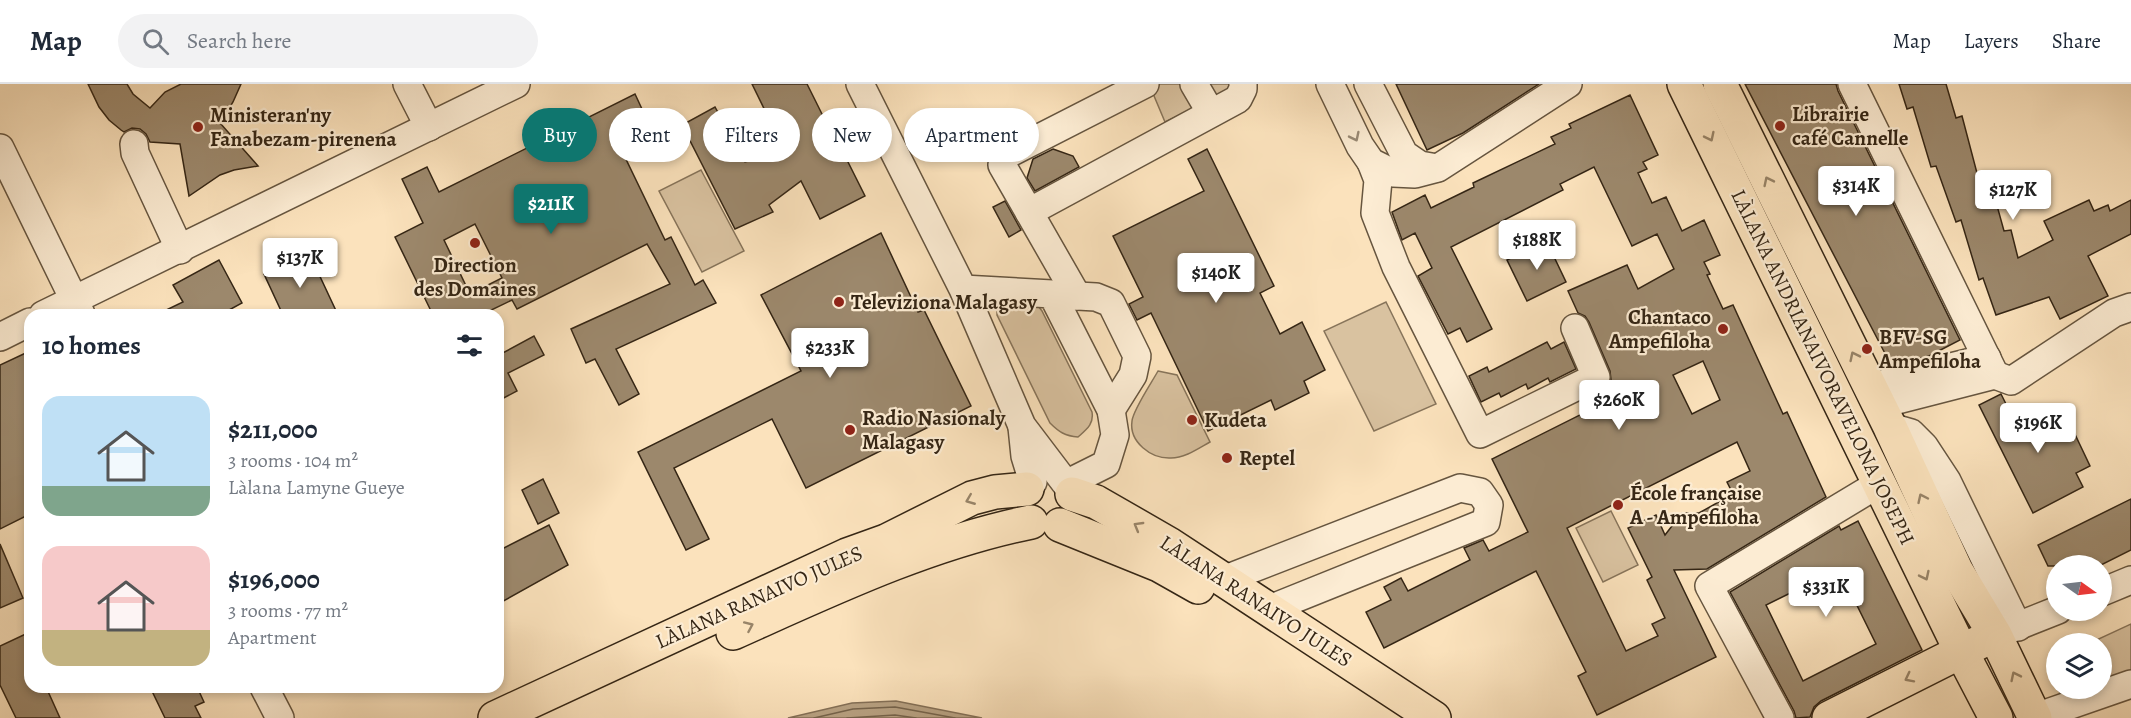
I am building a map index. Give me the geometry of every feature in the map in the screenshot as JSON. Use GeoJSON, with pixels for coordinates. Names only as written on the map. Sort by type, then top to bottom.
{"type":"FeatureCollection","features":[{"type":"Feature","properties":{"kind":"main road","name":"LÀLANA ANDRIANAIVORAVELONA JOSEPH"},"geometry":{"type":"LineString","coordinates":[[1684,84],[1961,651],[1996,718]]}},
{"type":"Feature","properties":{"kind":"main road","name":"LÀLANA ANDRIANAIVORAVELONA JOSEPH"},"geometry":{"type":"LineString","coordinates":[[1720,84],[1879,406],[1956,570],[2007,631],[2035,718]]}},
{"type":"Feature","properties":{"kind":"main road"},"geometry":{"type":"LineString","coordinates":[[1044,477],[1056,478],[1069,489],[1074,503],[1067,520],[1045,523],[1023,506],[1023,497],[1030,485],[1044,477]]}},
{"type":"Feature","properties":{"kind":"main road","name":"LÀLANA RANAIVO JULES"},"geometry":{"type":"LineString","coordinates":[[495,718],[847,555],[886,541],[972,498],[1030,485]]}},
{"type":"Feature","properties":{"kind":"main road","name":"LÀLANA RANAIVO JULES"},"geometry":{"type":"LineString","coordinates":[[1069,489],[1169,544],[1434,718]]}},
{"type":"Feature","properties":{"kind":"main road","name":"LÀLANA RANAIVO JULES"},"geometry":{"type":"LineString","coordinates":[[542,718],[860,576],[990,530],[1045,523],[1159,565],[1224,602],[1400,718]]}},
{"type":"Feature","properties":{"kind":"main road"},"geometry":{"type":"LineString","coordinates":[[1829,718],[1961,651],[2007,631]]}},
{"type":"Feature","properties":{"kind":"street"},"geometry":{"type":"LineString","coordinates":[[407,84],[429,127]]}},
{"type":"Feature","properties":{"kind":"street"},"geometry":{"type":"LineString","coordinates":[[0,148],[78,307],[180,249],[516,84]]}},
{"type":"Feature","properties":{"kind":"street"},"geometry":{"type":"LineString","coordinates":[[860,84],[963,289],[1022,426],[1069,489],[1107,464],[1115,435],[1111,410],[1029,212],[1002,165],[1004,156],[1145,84]]}},
{"type":"Feature","properties":{"kind":"street"},"geometry":{"type":"LineString","coordinates":[[1194,84],[1210,113]]}},
{"type":"Feature","properties":{"kind":"street"},"geometry":{"type":"LineString","coordinates":[[1029,212],[1238,99],[1243,84]]}},
{"type":"Feature","properties":{"kind":"street"},"geometry":{"type":"LineString","coordinates":[[1330,84],[1378,180],[1375,213],[1392,257],[1480,434],[1596,377],[1575,328]]}},
{"type":"Feature","properties":{"kind":"street"},"geometry":{"type":"LineString","coordinates":[[1368,84],[1404,154],[1420,165],[1438,168]]}},
{"type":"Feature","properties":{"kind":"street"},"geometry":{"type":"LineString","coordinates":[[1371,162],[1393,173],[1415,174],[1438,168],[1568,84]]}},
{"type":"Feature","properties":{"kind":"street"},"geometry":{"type":"LineString","coordinates":[[1852,84],[1991,367],[2011,381],[2114,314],[2131,307]]}},
{"type":"Feature","properties":{"kind":"street"},"geometry":{"type":"LineString","coordinates":[[134,144],[135,153],[180,249]]}},
{"type":"Feature","properties":{"kind":"street"},"geometry":{"type":"LineString","coordinates":[[963,289],[1096,297],[1111,303],[1137,356],[1133,375],[1111,410]]}},
{"type":"Feature","properties":{"kind":"street"},"geometry":{"type":"LineString","coordinates":[[0,337],[24,325]]}},
{"type":"Feature","properties":{"kind":"street"},"geometry":{"type":"LineString","coordinates":[[1879,406],[1991,367]]}},
{"type":"Feature","properties":{"kind":"street"},"geometry":{"type":"LineString","coordinates":[[1022,426],[1030,485]]}},
{"type":"Feature","properties":{"kind":"street"},"geometry":{"type":"LineString","coordinates":[[1780,718],[1708,586],[1880,483]]}},
{"type":"Feature","properties":{"kind":"street"},"geometry":{"type":"LineString","coordinates":[[1223,580],[1460,488],[1480,492],[1489,505],[1486,522],[1267,610]]}},
{"type":"Feature","properties":{"kind":"street"},"geometry":{"type":"LineString","coordinates":[[2112,588],[2131,580]]}},
{"type":"Feature","properties":{"kind":"street"},"geometry":{"type":"LineString","coordinates":[[2007,631],[2046,615]]}},
{"type":"Feature","properties":{"kind":"street"},"geometry":{"type":"LineString","coordinates":[[2035,718],[2131,684]]}},
{"type":"Feature","properties":{"kind":"street"},"geometry":{"type":"LineString","coordinates":[[267,693],[280,718]]}},
{"type":"Feature","properties":{"kind":"shaded area"},"geometry":{"type":"Polygon","coordinates":[[[1149,84],[1242,84],[1165,122],[1149,84]]]}},
{"type":"Feature","properties":{"kind":"shaded area"},"geometry":{"type":"Polygon","coordinates":[[[701,170],[744,251],[702,272],[659,191],[701,170]]]}},
{"type":"Feature","properties":{"kind":"shaded area"},"geometry":{"type":"Polygon","coordinates":[[[1003,299],[1035,302],[1042,311],[1092,412],[1091,423],[1078,437],[1062,433],[1050,423],[997,315],[997,306],[1003,299]]]}},
{"type":"Feature","properties":{"kind":"shaded area"},"geometry":{"type":"Polygon","coordinates":[[[1386,302],[1436,404],[1374,431],[1324,331],[1386,302]]]}},
{"type":"Feature","properties":{"kind":"shaded area"},"geometry":{"type":"Polygon","coordinates":[[[1158,371],[1177,375],[1210,442],[1181,456],[1163,458],[1156,456],[1143,448],[1132,429],[1136,410],[1158,371]]]}},
{"type":"Feature","properties":{"kind":"shaded area"},"geometry":{"type":"Polygon","coordinates":[[[1611,511],[1638,565],[1603,582],[1576,528],[1611,511]]]}},
{"type":"Feature","properties":{"kind":"shaded area"},"geometry":{"type":"Polygon","coordinates":[[[2131,624],[2131,687],[2112,694],[2112,633],[2131,624]]]}},
{"type":"Feature","properties":{"kind":"shaded area"},"geometry":{"type":"Polygon","coordinates":[[[2063,699],[2097,699],[2068,709],[2063,699]]]}},
{"type":"Feature","properties":{"kind":"water"},"geometry":{"type":"Polygon","coordinates":[[[896,701],[982,718],[788,718],[852,703],[896,701]]]}},
{"type":"Feature","properties":{"kind":"building"},"geometry":{"type":"Polygon","coordinates":[[[88,84],[127,84],[133,94],[150,108],[165,92],[181,84],[241,84],[220,123],[258,166],[220,175],[189,196],[180,144],[150,142],[140,129],[132,128],[124,132],[109,120],[99,107],[88,84]]]}},
{"type":"Feature","properties":{"kind":"building"},"geometry":{"type":"Polygon","coordinates":[[[752,84],[807,84],[819,108],[812,108],[812,162],[848,162],[865,196],[820,219],[801,181],[769,205],[773,212],[735,229],[691,143],[691,120],[703,114],[703,162],[800,162],[800,108],[764,108],[752,84]]]}},
{"type":"Feature","properties":{"kind":"building"},"geometry":{"type":"Polygon","coordinates":[[[1396,84],[1539,84],[1463,133],[1427,150],[1396,84]]]}},
{"type":"Feature","properties":{"kind":"building"},"geometry":{"type":"Polygon","coordinates":[[[1745,84],[1836,84],[1960,340],[1929,356],[1891,365],[1745,84]]]}},
{"type":"Feature","properties":{"kind":"building"},"geometry":{"type":"Polygon","coordinates":[[[1899,84],[1946,84],[1956,118],[1962,116],[1978,177],[1984,176],[1988,192],[1993,191],[2004,231],[2011,230],[2018,258],[2053,240],[2044,221],[2089,200],[2094,211],[2108,205],[2110,211],[2131,200],[2131,234],[2088,256],[2108,296],[2060,319],[2049,297],[1996,315],[1983,278],[1979,280],[1961,220],[1956,222],[1936,166],[1931,167],[1913,107],[1907,109],[1899,84]]]}},
{"type":"Feature","properties":{"kind":"building"},"geometry":{"type":"Polygon","coordinates":[[[635,94],[642,108],[609,108],[609,162],[627,162],[665,240],[671,237],[695,285],[703,280],[716,303],[616,349],[639,394],[619,405],[595,359],[586,363],[571,329],[670,284],[647,244],[517,309],[512,300],[493,309],[430,309],[395,237],[423,223],[402,179],[427,167],[439,192],[522,150],[522,162],[597,162],[597,113],[635,94]],[[475,224],[444,240],[470,294],[502,278],[475,224]]]}},
{"type":"Feature","properties":{"kind":"building"},"geometry":{"type":"Polygon","coordinates":[[[1630,95],[1658,155],[1643,162],[1647,169],[1638,173],[1652,203],[1666,197],[1682,231],[1704,220],[1720,255],[1704,262],[1710,274],[1707,275],[1723,309],[1733,305],[1783,414],[1787,412],[1826,497],[1707,569],[1674,570],[1716,657],[1597,715],[1578,676],[1586,672],[1536,571],[1384,648],[1366,612],[1391,600],[1384,587],[1401,578],[1408,591],[1470,560],[1464,548],[1483,540],[1489,551],[1528,532],[1492,459],[1618,396],[1589,322],[1585,316],[1578,313],[1568,291],[1627,265],[1638,289],[1674,269],[1657,234],[1632,246],[1594,167],[1560,184],[1563,190],[1451,247],[1492,329],[1467,342],[1460,328],[1448,334],[1418,276],[1432,268],[1415,233],[1402,240],[1392,212],[1425,195],[1431,208],[1474,187],[1473,183],[1555,144],[1551,137],[1571,128],[1569,124],[1630,95]],[[1703,361],[1673,375],[1692,414],[1720,400],[1703,361]],[[1737,442],[1567,528],[1626,651],[1658,636],[1652,624],[1665,618],[1647,580],[1652,577],[1628,528],[1656,515],[1665,535],[1682,513],[1699,513],[1733,494],[1727,482],[1750,471],[1737,442]]]}},
{"type":"Feature","properties":{"kind":"building"},"geometry":{"type":"Polygon","coordinates":[[[1053,149],[1073,156],[1079,167],[1035,191],[1027,178],[1032,162],[1039,162],[1039,156],[1053,149]]]}},
{"type":"Feature","properties":{"kind":"building"},"geometry":{"type":"Polygon","coordinates":[[[1207,149],[1274,286],[1260,293],[1280,334],[1302,322],[1325,370],[1304,381],[1309,393],[1275,410],[1271,400],[1208,431],[1151,313],[1137,320],[1129,304],[1143,297],[1113,236],[1204,191],[1188,159],[1207,149]]]}},
{"type":"Feature","properties":{"kind":"building"},"geometry":{"type":"Polygon","coordinates":[[[1005,201],[1021,230],[1009,237],[993,207],[1005,201]]]}},
{"type":"Feature","properties":{"kind":"building","name":"Radio Nasionaly Malagasy"},"geometry":{"type":"Polygon","coordinates":[[[881,233],[918,312],[924,310],[971,406],[806,488],[772,419],[674,468],[709,539],[686,550],[638,452],[801,371],[761,295],[881,233]]]}},
{"type":"Feature","properties":{"kind":"building"},"geometry":{"type":"Polygon","coordinates":[[[1546,240],[1566,282],[1527,301],[1507,260],[1546,240]]]}},
{"type":"Feature","properties":{"kind":"building"},"geometry":{"type":"Polygon","coordinates":[[[309,253],[335,309],[280,309],[264,274],[309,253]]]}},
{"type":"Feature","properties":{"kind":"building"},"geometry":{"type":"Polygon","coordinates":[[[219,260],[242,303],[231,309],[168,309],[183,302],[173,285],[219,260]]]}},
{"type":"Feature","properties":{"kind":"building"},"geometry":{"type":"Polygon","coordinates":[[[534,336],[544,355],[508,373],[517,391],[504,398],[504,352],[534,336]]]}},
{"type":"Feature","properties":{"kind":"building"},"geometry":{"type":"Polygon","coordinates":[[[1547,342],[1551,349],[1564,342],[1576,369],[1550,382],[1548,378],[1528,389],[1526,384],[1501,397],[1499,393],[1481,402],[1469,376],[1487,367],[1489,372],[1547,342]]]}},
{"type":"Feature","properties":{"kind":"building"},"geometry":{"type":"Polygon","coordinates":[[[24,354],[24,517],[0,529],[0,365],[24,354]]]}},
{"type":"Feature","properties":{"kind":"building"},"geometry":{"type":"Polygon","coordinates":[[[2001,394],[2020,432],[2035,425],[2032,417],[2049,409],[2060,431],[2071,426],[2090,466],[2076,473],[2083,487],[2033,513],[1979,405],[2001,394]]]}},
{"type":"Feature","properties":{"kind":"building"},"geometry":{"type":"Polygon","coordinates":[[[543,479],[559,513],[538,524],[522,490],[543,479]]]}},
{"type":"Feature","properties":{"kind":"building"},"geometry":{"type":"Polygon","coordinates":[[[2131,499],[2131,550],[2112,560],[2112,555],[2046,555],[2046,562],[2038,545],[2131,499]]]}},
{"type":"Feature","properties":{"kind":"building"},"geometry":{"type":"Polygon","coordinates":[[[1858,521],[1922,650],[1821,701],[1814,707],[1810,717],[1796,718],[1730,592],[1839,526],[1841,530],[1858,521]],[[1839,569],[1766,605],[1803,681],[1876,644],[1839,569]]]}},
{"type":"Feature","properties":{"kind":"building"},"geometry":{"type":"Polygon","coordinates":[[[549,525],[568,565],[504,601],[504,548],[549,525]]]}},
{"type":"Feature","properties":{"kind":"building"},"geometry":{"type":"Polygon","coordinates":[[[0,544],[23,598],[0,608],[0,544]]]}},
{"type":"Feature","properties":{"kind":"building"},"geometry":{"type":"Polygon","coordinates":[[[24,635],[24,693],[49,693],[60,718],[16,718],[0,685],[0,646],[24,635]]]}},
{"type":"Feature","properties":{"kind":"building"},"geometry":{"type":"Polygon","coordinates":[[[153,693],[200,693],[204,702],[195,706],[201,718],[165,718],[153,693]]]}},
{"type":"Feature","properties":{"kind":"place","name":"Librairie café Cannelle"},"geometry":{"type":"Point","coordinates":[1780,126]}},
{"type":"Feature","properties":{"kind":"place","name":"Ministeran'ny Fanabezam-pirenena"},"geometry":{"type":"Point","coordinates":[198,127]}},
{"type":"Feature","properties":{"kind":"place","name":"Direction des Domaines"},"geometry":{"type":"Point","coordinates":[475,243]}},
{"type":"Feature","properties":{"kind":"place","name":"Televiziona Malagasy"},"geometry":{"type":"Point","coordinates":[839,302]}},
{"type":"Feature","properties":{"kind":"place","name":"Chantaco Ampefiloha"},"geometry":{"type":"Point","coordinates":[1723,329]}},
{"type":"Feature","properties":{"kind":"place","name":"BFV-SG Ampefiloha"},"geometry":{"type":"Point","coordinates":[1867,349]}},
{"type":"Feature","properties":{"kind":"place","name":"Kudeta"},"geometry":{"type":"Point","coordinates":[1192,420]}},
{"type":"Feature","properties":{"kind":"place","name":"Radio Nasionaly Malagasy"},"geometry":{"type":"Point","coordinates":[850,430]}},
{"type":"Feature","properties":{"kind":"place","name":"Reptel"},"geometry":{"type":"Point","coordinates":[1227,458]}},
{"type":"Feature","properties":{"kind":"place","name":"École française A - Ampefiloha"},"geometry":{"type":"Point","coordinates":[1618,505]}}]}
